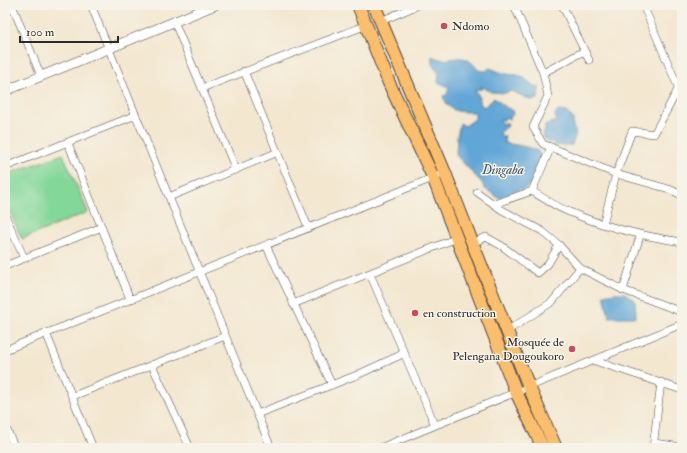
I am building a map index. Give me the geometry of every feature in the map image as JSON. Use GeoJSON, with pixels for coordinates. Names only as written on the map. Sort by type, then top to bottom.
{"type":"FeatureCollection","features":[{"type":"Feature","properties":{"kind":"highway"},"geometry":{"type":"LineString","coordinates":[[358,5],[389,83],[433,177],[458,238],[516,392],[539,447]]}},
{"type":"Feature","properties":{"kind":"highway"},"geometry":{"type":"LineString","coordinates":[[374,5],[445,173],[529,387],[556,448]]}},
{"type":"Feature","properties":{"kind":"street"},"geometry":{"type":"LineString","coordinates":[[5,8],[12,5],[41,76]]}},
{"type":"Feature","properties":{"kind":"street"},"geometry":{"type":"LineString","coordinates":[[91,5],[271,448]]}},
{"type":"Feature","properties":{"kind":"street"},"geometry":{"type":"LineString","coordinates":[[5,91],[215,5]]}},
{"type":"Feature","properties":{"kind":"street"},"geometry":{"type":"LineString","coordinates":[[380,21],[418,5]]}},
{"type":"Feature","properties":{"kind":"street"},"geometry":{"type":"LineString","coordinates":[[514,5],[543,73],[548,96],[534,127],[543,144],[616,174],[669,189],[682,195]]}},
{"type":"Feature","properties":{"kind":"street"},"geometry":{"type":"LineString","coordinates":[[562,5],[589,60]]}},
{"type":"Feature","properties":{"kind":"street"},"geometry":{"type":"LineString","coordinates":[[643,5],[680,85],[682,96]]}},
{"type":"Feature","properties":{"kind":"street"},"geometry":{"type":"LineString","coordinates":[[174,21],[236,170]]}},
{"type":"Feature","properties":{"kind":"street"},"geometry":{"type":"LineString","coordinates":[[202,88],[367,25]]}},
{"type":"Feature","properties":{"kind":"street"},"geometry":{"type":"LineString","coordinates":[[543,73],[584,51]]}},
{"type":"Feature","properties":{"kind":"street"},"geometry":{"type":"LineString","coordinates":[[244,71],[308,227]]}},
{"type":"Feature","properties":{"kind":"street"},"geometry":{"type":"LineString","coordinates":[[603,224],[616,174],[632,131],[654,134],[680,85]]}},
{"type":"Feature","properties":{"kind":"street"},"geometry":{"type":"LineString","coordinates":[[5,166],[68,143],[136,115]]}},
{"type":"Feature","properties":{"kind":"street"},"geometry":{"type":"LineString","coordinates":[[68,143],[130,299]]}},
{"type":"Feature","properties":{"kind":"street"},"geometry":{"type":"LineString","coordinates":[[494,204],[532,191],[551,147]]}},
{"type":"Feature","properties":{"kind":"street"},"geometry":{"type":"LineString","coordinates":[[169,197],[278,152]]}},
{"type":"Feature","properties":{"kind":"street"},"geometry":{"type":"LineString","coordinates":[[5,350],[445,173]]}},
{"type":"Feature","properties":{"kind":"street"},"geometry":{"type":"LineString","coordinates":[[532,191],[566,211],[603,224],[640,236],[682,242]]}},
{"type":"Feature","properties":{"kind":"street"},"geometry":{"type":"LineString","coordinates":[[477,192],[494,204],[542,230],[559,245],[580,268],[623,290],[682,312]]}},
{"type":"Feature","properties":{"kind":"street"},"geometry":{"type":"LineString","coordinates":[[5,215],[24,258]]}},
{"type":"Feature","properties":{"kind":"street"},"geometry":{"type":"LineString","coordinates":[[5,266],[102,227]]}},
{"type":"Feature","properties":{"kind":"street"},"geometry":{"type":"LineString","coordinates":[[623,290],[640,236]]}},
{"type":"Feature","properties":{"kind":"street"},"geometry":{"type":"LineString","coordinates":[[292,304],[458,238]]}},
{"type":"Feature","properties":{"kind":"street"},"geometry":{"type":"LineString","coordinates":[[472,243],[486,238],[502,246],[538,273],[548,264],[559,245]]}},
{"type":"Feature","properties":{"kind":"street"},"geometry":{"type":"LineString","coordinates":[[266,245],[292,304],[332,385]]}},
{"type":"Feature","properties":{"kind":"street"},"geometry":{"type":"LineString","coordinates":[[507,332],[552,302],[580,268]]}},
{"type":"Feature","properties":{"kind":"street"},"geometry":{"type":"LineString","coordinates":[[370,274],[436,425]]}},
{"type":"Feature","properties":{"kind":"street"},"geometry":{"type":"LineString","coordinates":[[380,448],[682,324]]}},
{"type":"Feature","properties":{"kind":"street"},"geometry":{"type":"LineString","coordinates":[[46,333],[93,448]]}},
{"type":"Feature","properties":{"kind":"street"},"geometry":{"type":"LineString","coordinates":[[73,396],[225,336]]}},
{"type":"Feature","properties":{"kind":"street"},"geometry":{"type":"LineString","coordinates":[[257,414],[332,385],[405,353]]}},
{"type":"Feature","properties":{"kind":"street"},"geometry":{"type":"LineString","coordinates":[[595,361],[682,390]]}},
{"type":"Feature","properties":{"kind":"street"},"geometry":{"type":"LineString","coordinates":[[152,365],[189,448]]}},
{"type":"Feature","properties":{"kind":"street"},"geometry":{"type":"LineString","coordinates":[[661,382],[654,446],[682,447]]}},
{"type":"Feature","properties":{"kind":"street"},"geometry":{"type":"LineString","coordinates":[[5,426],[15,448]]}},
{"type":"Feature","properties":{"kind":"green space"},"geometry":{"type":"Polygon","coordinates":[[[63,154],[88,212],[22,239],[5,201],[5,175],[63,154]]]}},
{"type":"Feature","properties":{"kind":"water","name":"Dingaba"},"geometry":{"type":"Polygon","coordinates":[[[432,56],[439,59],[467,59],[478,70],[486,71],[489,68],[505,74],[518,75],[539,87],[538,99],[530,100],[512,91],[505,93],[491,92],[481,86],[482,89],[475,90],[479,96],[479,102],[484,107],[494,98],[512,110],[513,114],[509,119],[505,117],[504,120],[500,120],[501,123],[507,123],[508,126],[500,132],[503,139],[504,135],[505,136],[504,143],[538,151],[542,161],[530,185],[522,190],[519,189],[508,198],[502,200],[484,188],[482,183],[456,155],[457,137],[460,123],[465,126],[475,119],[475,112],[459,111],[448,106],[443,96],[447,95],[449,87],[438,82],[439,73],[433,66],[432,56]]]}},
{"type":"Feature","properties":{"kind":"water"},"geometry":{"type":"Polygon","coordinates":[[[558,111],[566,112],[573,118],[573,127],[576,133],[572,145],[553,145],[555,141],[548,143],[542,134],[545,131],[545,126],[556,121],[555,114],[558,111]]]}},
{"type":"Feature","properties":{"kind":"water"},"geometry":{"type":"Polygon","coordinates":[[[625,293],[635,300],[636,317],[609,317],[604,295],[625,293]]]}},
{"type":"Feature","properties":{"kind":"place","name":"Ndomo"},"geometry":{"type":"Point","coordinates":[444,26]}},
{"type":"Feature","properties":{"kind":"place","name":"en construction"},"geometry":{"type":"Point","coordinates":[415,313]}},
{"type":"Feature","properties":{"kind":"place","name":"Mosquée de Pelengana Dougoukoro"},"geometry":{"type":"Point","coordinates":[572,349]}}]}
